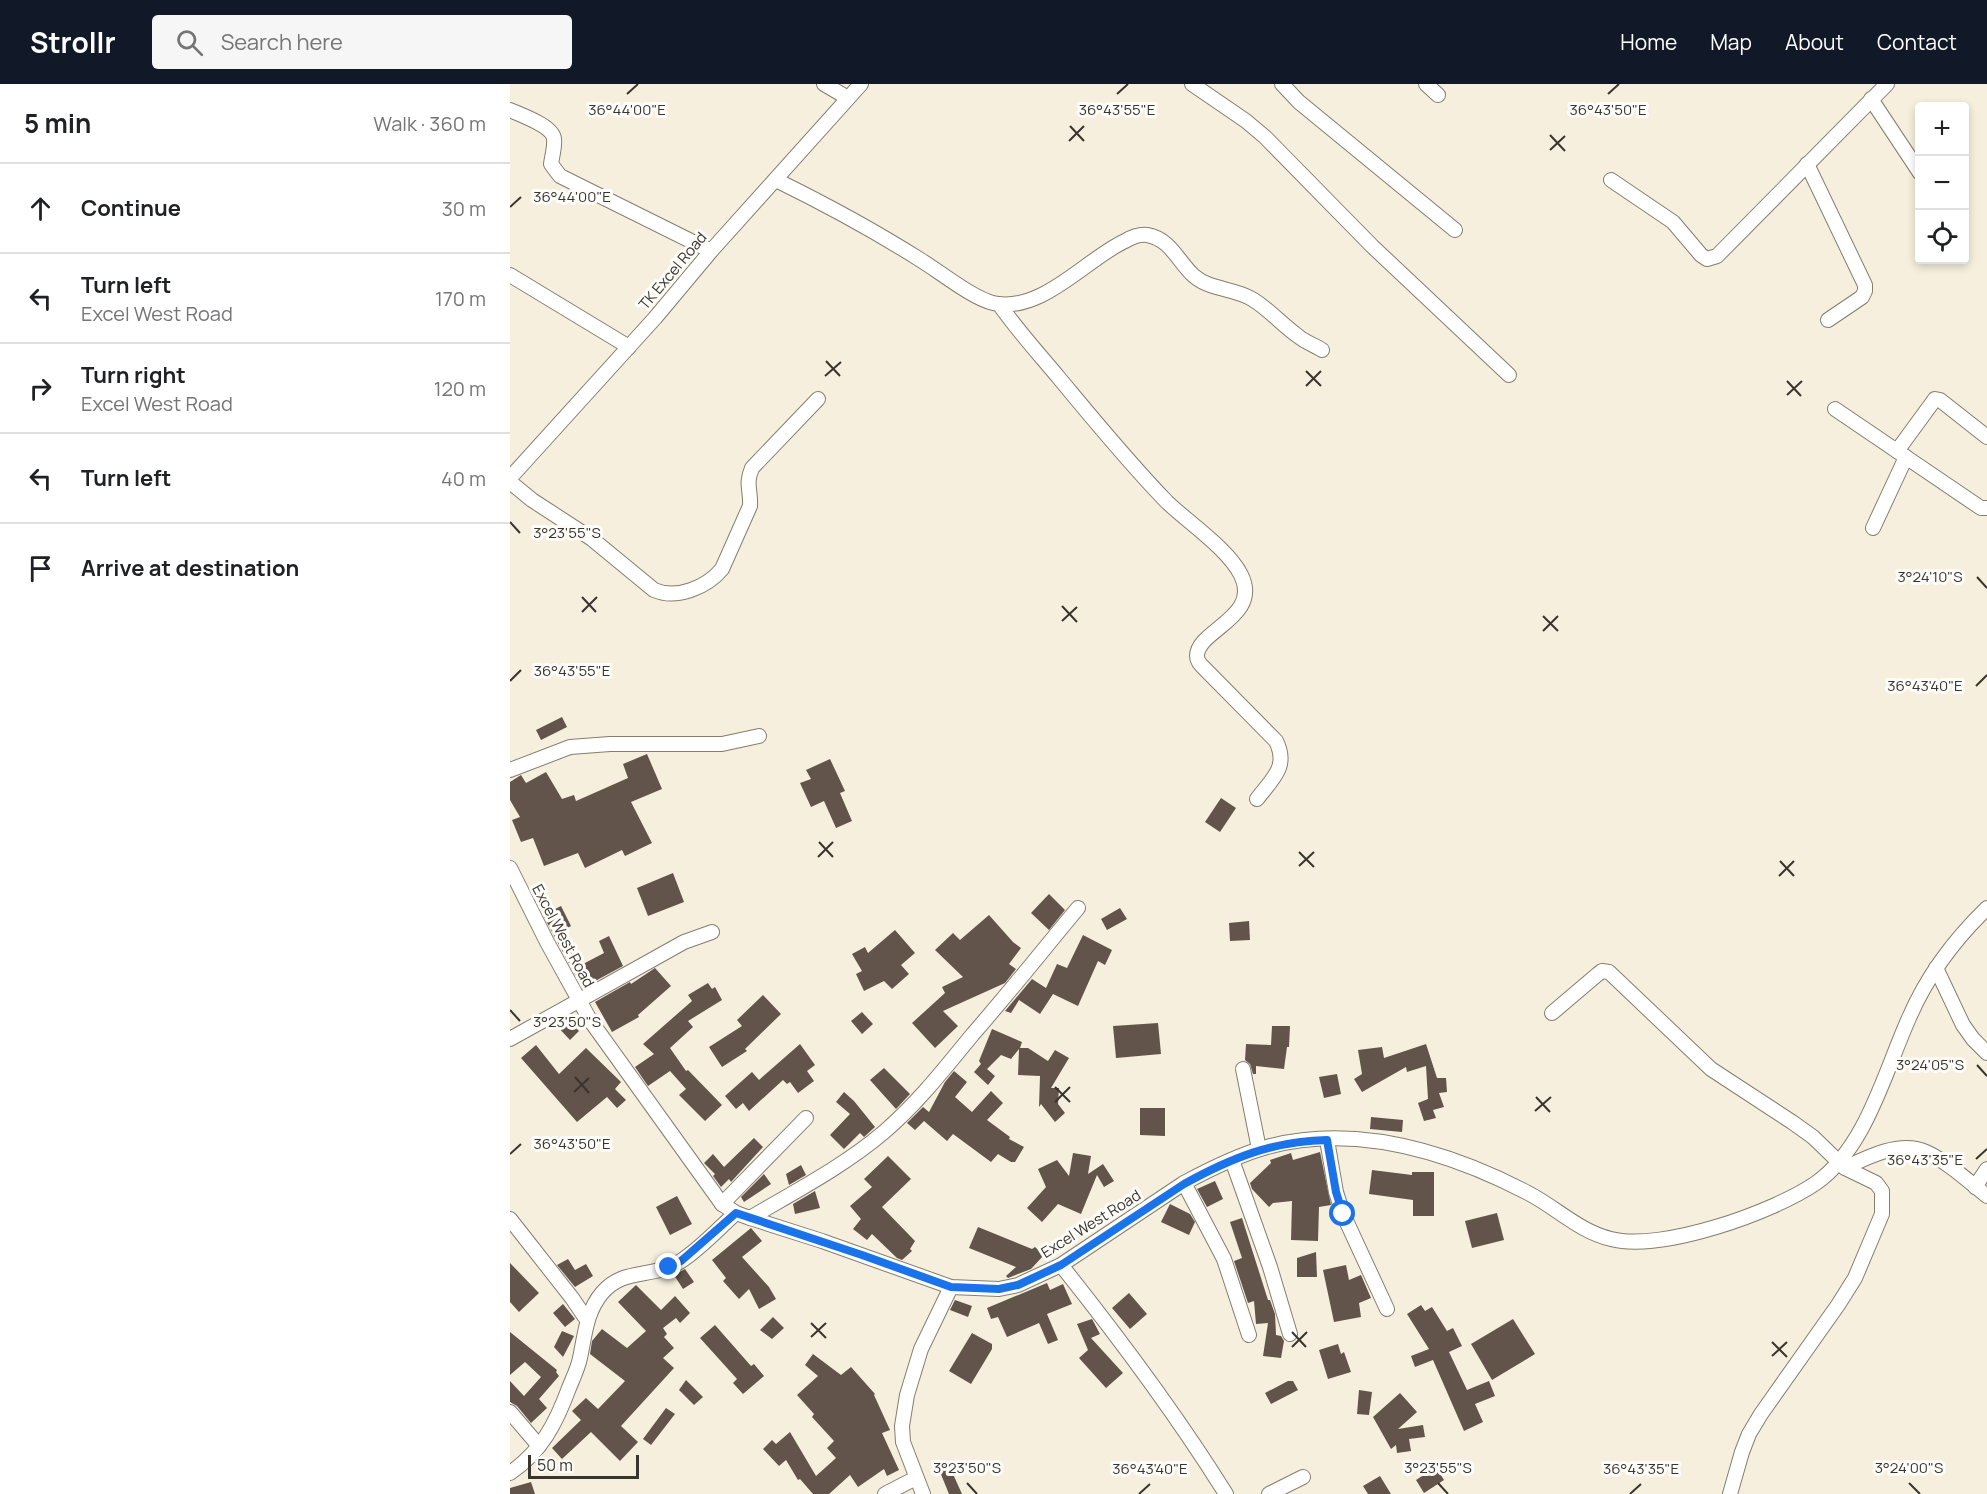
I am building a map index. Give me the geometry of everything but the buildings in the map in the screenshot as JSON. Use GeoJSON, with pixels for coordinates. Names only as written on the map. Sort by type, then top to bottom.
{"type":"FeatureCollection","features":[{"type":"Feature","properties":{"kind":"street"},"geometry":{"type":"LineString","coordinates":[[824,84],[848,98]]}},
{"type":"Feature","properties":{"kind":"street","name":"TK Excel Road"},"geometry":{"type":"LineString","coordinates":[[510,480],[861,84]]}},
{"type":"Feature","properties":{"kind":"street"},"geometry":{"type":"LineString","coordinates":[[1192,84],[1265,137],[1372,246],[1509,375]]}},
{"type":"Feature","properties":{"kind":"street"},"geometry":{"type":"LineString","coordinates":[[1282,84],[1299,102],[1455,230]]}},
{"type":"Feature","properties":{"kind":"street"},"geometry":{"type":"LineString","coordinates":[[1426,84],[1438,95]]}},
{"type":"Feature","properties":{"kind":"street"},"geometry":{"type":"LineString","coordinates":[[1611,180],[1673,222],[1701,255],[1707,259],[1717,256],[1887,84]]}},
{"type":"Feature","properties":{"kind":"street"},"geometry":{"type":"LineString","coordinates":[[1871,99],[1915,165]]}},
{"type":"Feature","properties":{"kind":"street"},"geometry":{"type":"LineString","coordinates":[[510,110],[542,125],[551,132],[554,140],[551,164],[560,176],[711,251]]}},
{"type":"Feature","properties":{"kind":"street"},"geometry":{"type":"LineString","coordinates":[[1807,164],[1865,285],[1862,297],[1828,320]]}},
{"type":"Feature","properties":{"kind":"street"},"geometry":{"type":"LineString","coordinates":[[776,180],[835,210],[985,300],[999,304],[1017,303],[1040,295],[1116,245],[1135,236],[1148,235],[1170,247],[1194,276],[1203,282],[1252,298],[1299,338],[1322,350]]}},
{"type":"Feature","properties":{"kind":"street"},"geometry":{"type":"LineString","coordinates":[[510,275],[629,347]]}},
{"type":"Feature","properties":{"kind":"street"},"geometry":{"type":"LineString","coordinates":[[999,304],[1082,407],[1128,459],[1167,502],[1225,555],[1240,573],[1246,591],[1242,603],[1202,645],[1197,655],[1203,668],[1276,741],[1281,751],[1282,763],[1257,799]]}},
{"type":"Feature","properties":{"kind":"street"},"geometry":{"type":"LineString","coordinates":[[510,480],[532,500],[592,539],[654,590],[664,594],[691,590],[716,576],[722,569],[750,506],[747,480],[752,468],[818,399]]}},
{"type":"Feature","properties":{"kind":"street"},"geometry":{"type":"LineString","coordinates":[[1873,528],[1902,454],[1935,399],[1940,400],[1987,437]]}},
{"type":"Feature","properties":{"kind":"street"},"geometry":{"type":"LineString","coordinates":[[1835,409],[1981,508],[1987,508]]}},
{"type":"Feature","properties":{"kind":"street"},"geometry":{"type":"LineString","coordinates":[[510,770],[570,747],[610,744],[722,744],[759,736]]}},
{"type":"Feature","properties":{"kind":"street","name":"Excel West Road"},"geometry":{"type":"LineString","coordinates":[[510,868],[579,1000],[625,1071],[722,1204],[736,1213],[951,1287],[999,1289],[1018,1285],[1061,1265],[1184,1184],[1259,1149],[1286,1143],[1360,1139],[1432,1153],[1457,1161],[1537,1198],[1590,1232],[1625,1242],[1641,1242],[1687,1234],[1755,1214],[1786,1200],[1842,1165],[1884,1082],[1909,1018],[1936,968],[1969,926],[1987,908]]}},
{"type":"Feature","properties":{"kind":"street"},"geometry":{"type":"LineString","coordinates":[[750,1218],[848,1161],[885,1131],[926,1092],[1078,908]]}},
{"type":"Feature","properties":{"kind":"street"},"geometry":{"type":"LineString","coordinates":[[510,1039],[684,942],[712,932]]}},
{"type":"Feature","properties":{"kind":"street"},"geometry":{"type":"LineString","coordinates":[[1936,968],[1963,1025],[1973,1040],[1987,1053]]}},
{"type":"Feature","properties":{"kind":"street"},"geometry":{"type":"LineString","coordinates":[[1552,1013],[1602,971],[1609,972],[1711,1069],[1813,1137],[1842,1165],[1880,1187],[1882,1214],[1848,1291],[1749,1434],[1730,1494]]}},
{"type":"Feature","properties":{"kind":"street"},"geometry":{"type":"LineString","coordinates":[[1244,1069],[1259,1149]]}},
{"type":"Feature","properties":{"kind":"street"},"geometry":{"type":"LineString","coordinates":[[722,1204],[806,1118]]}},
{"type":"Feature","properties":{"kind":"street"},"geometry":{"type":"LineString","coordinates":[[1327,1140],[1336,1192],[1343,1214],[1387,1309]]}},
{"type":"Feature","properties":{"kind":"street"},"geometry":{"type":"LineString","coordinates":[[1842,1165],[1896,1149],[1919,1149],[1943,1161],[1987,1196]]}},
{"type":"Feature","properties":{"kind":"street"},"geometry":{"type":"LineString","coordinates":[[1232,1160],[1270,1266],[1290,1334]]}},
{"type":"Feature","properties":{"kind":"street"},"geometry":{"type":"LineString","coordinates":[[1975,1187],[1987,1169]]}},
{"type":"Feature","properties":{"kind":"street"},"geometry":{"type":"LineString","coordinates":[[1184,1184],[1224,1259],[1249,1335]]}},
{"type":"Feature","properties":{"kind":"street"},"geometry":{"type":"LineString","coordinates":[[510,1473],[524,1463],[539,1446],[558,1418],[580,1361],[587,1320],[598,1297],[625,1276],[652,1273],[681,1261],[736,1213]]}},
{"type":"Feature","properties":{"kind":"street"},"geometry":{"type":"LineString","coordinates":[[510,1219],[587,1320]]}},
{"type":"Feature","properties":{"kind":"street"},"geometry":{"type":"LineString","coordinates":[[1061,1265],[1135,1362],[1226,1494]]}},
{"type":"Feature","properties":{"kind":"street"},"geometry":{"type":"LineString","coordinates":[[922,1494],[903,1442],[902,1425],[907,1395],[921,1349],[951,1287]]}},
{"type":"Feature","properties":{"kind":"street"},"geometry":{"type":"LineString","coordinates":[[510,1412],[539,1446]]}},
{"type":"Feature","properties":{"kind":"street"},"geometry":{"type":"LineString","coordinates":[[1269,1494],[1303,1477]]}},
{"type":"Feature","properties":{"kind":"street"},"geometry":{"type":"LineString","coordinates":[[885,1494],[916,1478]]}},
{"type":"Feature","properties":{"kind":"route"},"geometry":{"type":"LineString","coordinates":[[669,1267],[681,1261],[736,1213],[951,1287],[999,1289],[1018,1285],[1061,1265],[1203,1173],[1259,1149],[1305,1140],[1327,1140],[1336,1192],[1343,1214]]}}]}
